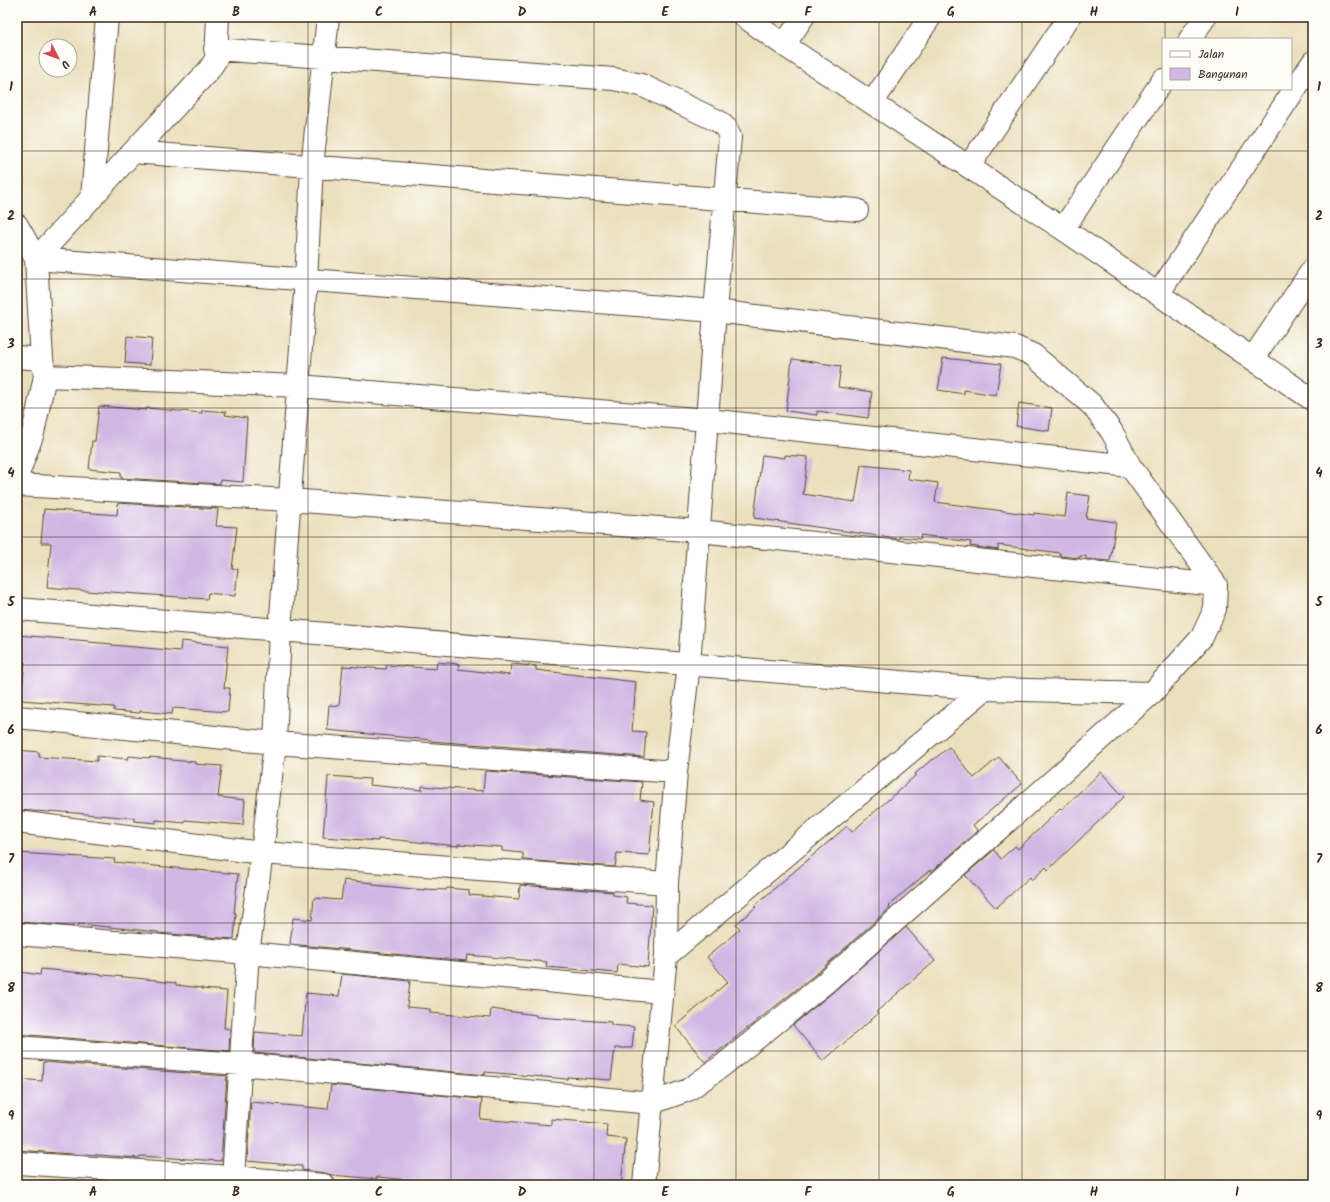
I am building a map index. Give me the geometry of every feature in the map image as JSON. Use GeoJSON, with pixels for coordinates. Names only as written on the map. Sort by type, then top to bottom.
{"type":"FeatureCollection","features":[{"type":"Feature","properties":{"kind":"street"},"geometry":{"type":"LineString","coordinates":[[92,198],[107,17]]}},
{"type":"Feature","properties":{"kind":"street"},"geometry":{"type":"LineString","coordinates":[[36,259],[209,70],[216,59],[215,49],[218,17]]}},
{"type":"Feature","properties":{"kind":"street"},"geometry":{"type":"LineString","coordinates":[[233,1177],[248,953],[275,743],[280,630],[299,386],[312,167],[328,17]]}},
{"type":"Feature","properties":{"kind":"street"},"geometry":{"type":"LineString","coordinates":[[745,17],[1063,229],[1313,400]]}},
{"type":"Feature","properties":{"kind":"street"},"geometry":{"type":"LineString","coordinates":[[784,44],[803,17]]}},
{"type":"Feature","properties":{"kind":"street"},"geometry":{"type":"LineString","coordinates":[[872,103],[930,17]]}},
{"type":"Feature","properties":{"kind":"street"},"geometry":{"type":"LineString","coordinates":[[969,166],[1069,17]]}},
{"type":"Feature","properties":{"kind":"street"},"geometry":{"type":"LineString","coordinates":[[1191,38],[1205,17]]}},
{"type":"Feature","properties":{"kind":"street"},"geometry":{"type":"LineString","coordinates":[[215,49],[614,79],[641,86],[718,121],[726,128],[730,137],[715,311],[689,664],[676,772],[667,882],[666,956],[644,1185]]}},
{"type":"Feature","properties":{"kind":"street"},"geometry":{"type":"LineString","coordinates":[[1158,294],[1313,62]]}},
{"type":"Feature","properties":{"kind":"street"},"geometry":{"type":"LineString","coordinates":[[1063,229],[1162,81]]}},
{"type":"Feature","properties":{"kind":"street"},"geometry":{"type":"LineString","coordinates":[[133,152],[857,210]]}},
{"type":"Feature","properties":{"kind":"street"},"geometry":{"type":"LineString","coordinates":[[17,225],[36,259],[43,367],[33,433],[17,477]]}},
{"type":"Feature","properties":{"kind":"street"},"geometry":{"type":"LineString","coordinates":[[17,1047],[240,1064],[652,1103],[688,1090],[722,1066],[825,983],[1152,693],[1202,637],[1215,609],[1216,585],[1130,466],[1112,432],[1092,405],[1033,355],[1015,346],[715,311],[36,259]]}},
{"type":"Feature","properties":{"kind":"street"},"geometry":{"type":"LineString","coordinates":[[1253,358],[1313,269]]}},
{"type":"Feature","properties":{"kind":"street"},"geometry":{"type":"LineString","coordinates":[[17,357],[43,367],[299,386],[708,420],[1130,466]]}},
{"type":"Feature","properties":{"kind":"street"},"geometry":{"type":"LineString","coordinates":[[17,485],[289,500],[699,531],[1216,585]]}},
{"type":"Feature","properties":{"kind":"street"},"geometry":{"type":"LineString","coordinates":[[17,609],[985,689],[1152,693]]}},
{"type":"Feature","properties":{"kind":"street"},"geometry":{"type":"LineString","coordinates":[[666,956],[985,689]]}},
{"type":"Feature","properties":{"kind":"street"},"geometry":{"type":"LineString","coordinates":[[17,717],[275,743],[676,772]]}},
{"type":"Feature","properties":{"kind":"street"},"geometry":{"type":"LineString","coordinates":[[17,822],[262,853],[667,882]]}},
{"type":"Feature","properties":{"kind":"street"},"geometry":{"type":"LineString","coordinates":[[17,934],[248,953],[662,992]]}},
{"type":"Feature","properties":{"kind":"street"},"geometry":{"type":"LineString","coordinates":[[17,1163],[101,1177],[233,1177],[324,1185]]}},
{"type":"Feature","properties":{"kind":"building"},"geometry":{"type":"Polygon","coordinates":[[[127,336],[152,338],[150,365],[125,363],[127,336]]]}},
{"type":"Feature","properties":{"kind":"building"},"geometry":{"type":"Polygon","coordinates":[[[943,358],[1001,364],[996,395],[964,390],[964,394],[938,390],[943,358]]]}},
{"type":"Feature","properties":{"kind":"building"},"geometry":{"type":"Polygon","coordinates":[[[792,359],[841,366],[838,387],[872,392],[868,418],[817,411],[817,415],[786,411],[792,359]]]}},
{"type":"Feature","properties":{"kind":"building"},"geometry":{"type":"Polygon","coordinates":[[[1019,403],[1052,408],[1049,431],[1016,426],[1019,403]]]}},
{"type":"Feature","properties":{"kind":"building"},"geometry":{"type":"Polygon","coordinates":[[[99,406],[202,413],[202,410],[226,412],[225,415],[247,418],[243,482],[220,480],[220,484],[121,478],[121,472],[89,469],[92,441],[95,441],[99,406]]]}},
{"type":"Feature","properties":{"kind":"building"},"geometry":{"type":"Polygon","coordinates":[[[762,455],[785,458],[785,455],[808,457],[803,494],[855,502],[861,465],[909,470],[908,479],[938,483],[935,502],[1034,515],[1034,513],[1065,517],[1068,493],[1090,496],[1086,518],[1116,522],[1110,561],[1086,559],[1086,556],[1080,556],[1080,558],[1060,556],[1060,553],[998,545],[998,550],[970,546],[971,542],[921,535],[920,539],[899,537],[899,539],[754,518],[762,455]]]}},
{"type":"Feature","properties":{"kind":"building"},"geometry":{"type":"Polygon","coordinates":[[[118,503],[218,509],[216,526],[237,527],[232,569],[238,569],[235,596],[208,593],[207,599],[97,592],[47,587],[51,543],[41,543],[44,509],[117,515],[118,503]]]}},
{"type":"Feature","properties":{"kind":"building"},"geometry":{"type":"Polygon","coordinates":[[[17,635],[180,651],[181,641],[228,646],[224,688],[230,688],[228,712],[173,708],[172,714],[140,711],[140,713],[114,711],[114,707],[21,700],[25,662],[17,661],[17,635]]]}},
{"type":"Feature","properties":{"kind":"building"},"geometry":{"type":"Polygon","coordinates":[[[437,662],[459,664],[458,669],[510,675],[511,664],[536,666],[536,670],[636,682],[632,731],[646,732],[644,757],[431,741],[327,730],[329,705],[339,706],[343,666],[386,669],[387,665],[436,669],[437,662]]]}},
{"type":"Feature","properties":{"kind":"building"},"geometry":{"type":"Polygon","coordinates":[[[949,747],[974,778],[999,757],[1022,784],[973,825],[978,831],[931,872],[930,870],[888,906],[890,908],[817,973],[705,1062],[675,1026],[728,982],[707,957],[740,929],[736,924],[756,907],[754,906],[847,826],[852,832],[932,759],[933,760],[949,747]]]}},
{"type":"Feature","properties":{"kind":"building"},"geometry":{"type":"Polygon","coordinates":[[[17,750],[39,752],[39,757],[97,761],[97,756],[128,759],[129,756],[150,757],[195,762],[195,764],[222,766],[218,797],[245,800],[243,825],[185,820],[185,823],[156,820],[156,823],[134,821],[134,818],[50,811],[17,810],[17,750]]]}},
{"type":"Feature","properties":{"kind":"building"},"geometry":{"type":"Polygon","coordinates":[[[485,771],[642,782],[640,800],[654,802],[649,855],[617,853],[615,867],[523,860],[523,853],[502,851],[502,847],[458,844],[458,846],[398,840],[378,839],[378,841],[323,837],[328,776],[370,779],[369,785],[422,790],[422,786],[483,791],[485,771]]]}},
{"type":"Feature","properties":{"kind":"building"},"geometry":{"type":"Polygon","coordinates":[[[1101,772],[1124,797],[1048,870],[1046,867],[1032,880],[1030,877],[996,908],[965,875],[994,850],[1001,859],[1015,846],[1018,849],[1101,772]]]}},
{"type":"Feature","properties":{"kind":"building"},"geometry":{"type":"Polygon","coordinates":[[[17,853],[115,859],[114,862],[238,874],[234,913],[236,913],[234,939],[158,933],[79,924],[78,927],[17,922],[17,853]]]}},
{"type":"Feature","properties":{"kind":"building"},"geometry":{"type":"Polygon","coordinates":[[[344,880],[373,883],[373,885],[424,890],[446,890],[447,888],[469,890],[469,895],[519,899],[520,885],[613,892],[613,895],[627,897],[626,903],[652,905],[648,967],[618,964],[617,973],[546,967],[547,962],[467,955],[466,961],[290,944],[293,918],[312,920],[314,898],[341,900],[344,880]]]}},
{"type":"Feature","properties":{"kind":"building"},"geometry":{"type":"Polygon","coordinates":[[[906,927],[935,961],[876,1012],[878,1014],[823,1061],[793,1025],[833,992],[906,927]]]}},
{"type":"Feature","properties":{"kind":"building"},"geometry":{"type":"Polygon","coordinates":[[[41,969],[156,980],[176,983],[176,985],[227,991],[224,1028],[230,1029],[229,1051],[17,1034],[17,999],[20,972],[40,975],[41,969]]]}},
{"type":"Feature","properties":{"kind":"building"},"geometry":{"type":"Polygon","coordinates":[[[342,974],[410,981],[407,1007],[430,1009],[430,1013],[490,1018],[491,1009],[536,1015],[536,1017],[611,1022],[611,1025],[634,1027],[632,1048],[615,1048],[611,1080],[568,1077],[567,1079],[485,1072],[485,1075],[254,1053],[255,1032],[302,1036],[306,993],[339,996],[342,974]]]}},
{"type":"Feature","properties":{"kind":"building"},"geometry":{"type":"Polygon","coordinates":[[[43,1062],[227,1076],[221,1161],[140,1156],[139,1158],[17,1150],[17,1079],[42,1081],[43,1062]]]}},
{"type":"Feature","properties":{"kind":"building"},"geometry":{"type":"Polygon","coordinates":[[[331,1085],[482,1099],[480,1119],[551,1125],[551,1119],[607,1124],[606,1137],[626,1139],[621,1185],[440,1185],[440,1183],[377,1177],[377,1179],[332,1175],[302,1170],[302,1166],[247,1161],[251,1102],[328,1109],[331,1085]]]}}]}
